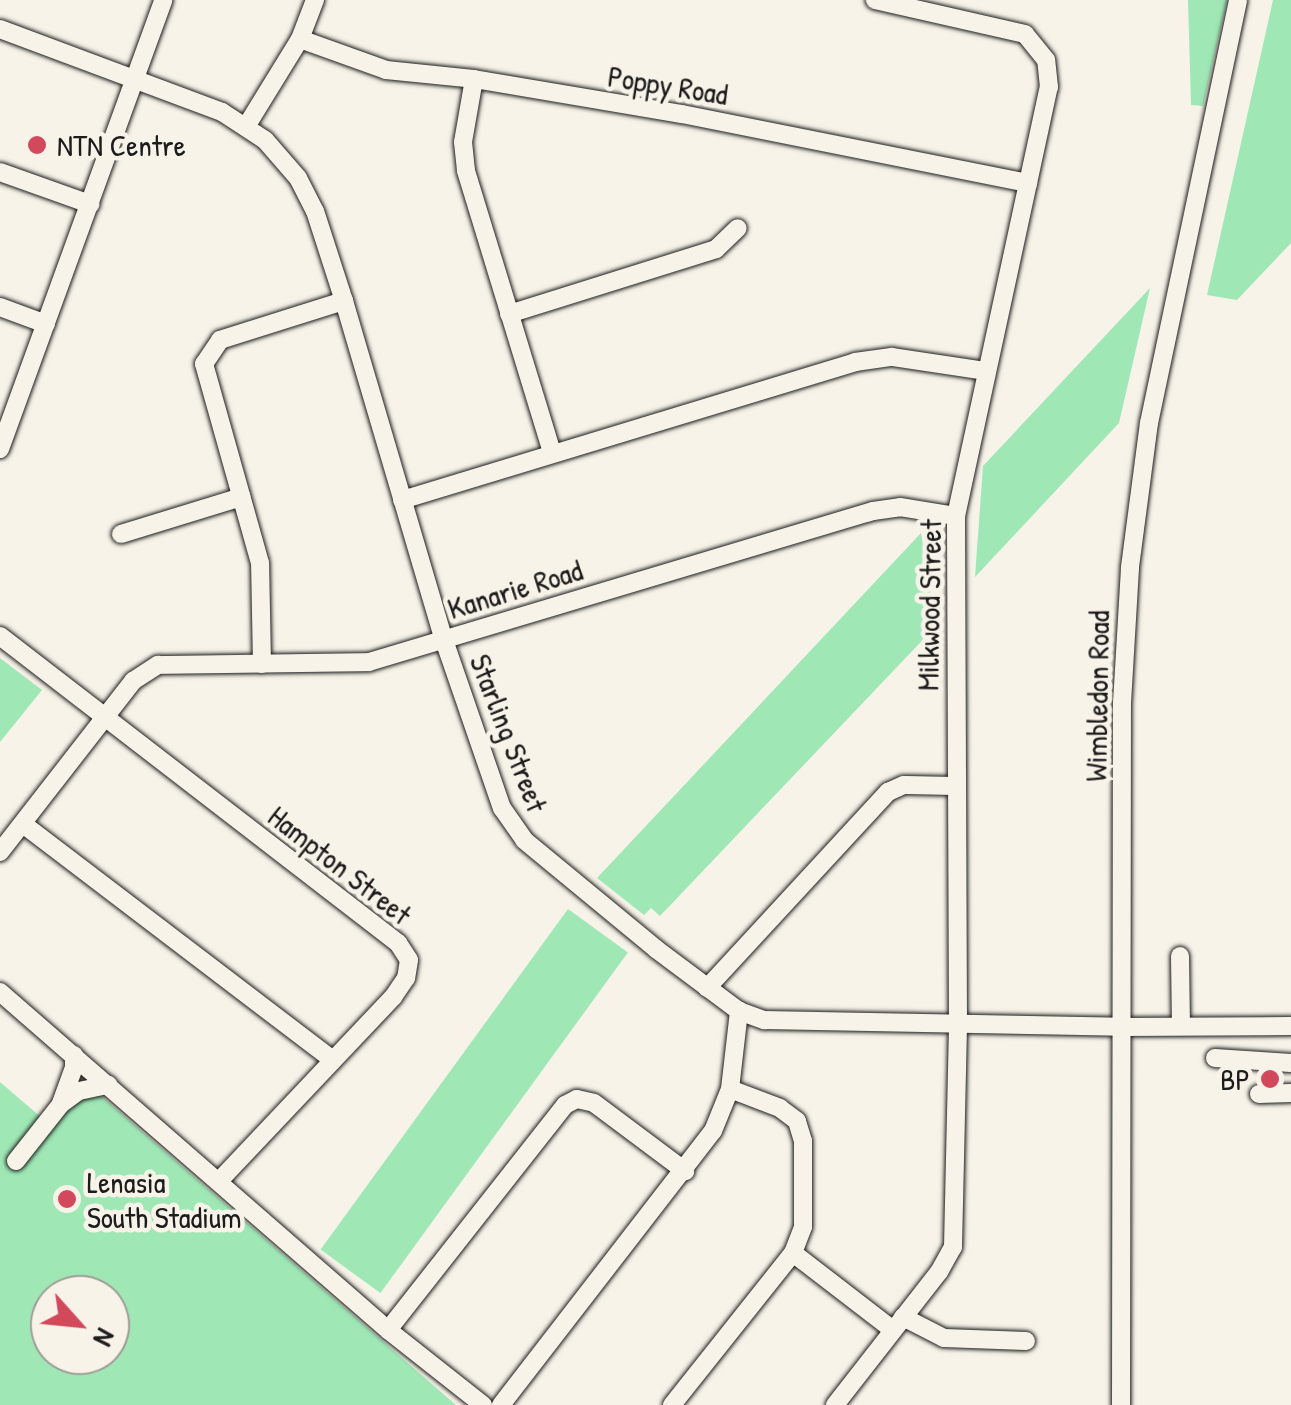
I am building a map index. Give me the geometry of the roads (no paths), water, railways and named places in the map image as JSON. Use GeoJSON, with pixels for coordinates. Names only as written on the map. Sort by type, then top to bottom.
{"type":"FeatureCollection","features":[{"type":"Feature","properties":{"kind":"street"},"geometry":{"type":"LineString","coordinates":[[1,444],[164,0]]}},
{"type":"Feature","properties":{"kind":"street"},"geometry":{"type":"LineString","coordinates":[[247,126],[300,39],[315,0]]}},
{"type":"Feature","properties":{"kind":"street","name":"Milkwood Street"},"geometry":{"type":"LineString","coordinates":[[844,1402],[953,1246],[958,1022],[956,516],[1049,86],[1046,60],[1034,41],[1000,26],[875,0]]}},
{"type":"Feature","properties":{"kind":"street","name":"Wimbledon Road"},"geometry":{"type":"LineString","coordinates":[[1121,1405],[1124,644],[1134,516],[1148,423],[1238,0]]}},
{"type":"Feature","properties":{"kind":"street","name":"Starling Street"},"geometry":{"type":"LineString","coordinates":[[0,28],[186,96],[247,126],[298,178],[315,211],[444,640],[510,824],[544,858],[707,988],[740,1011],[780,1022],[958,1022],[1121,1028],[1291,1026]]}},
{"type":"Feature","properties":{"kind":"street","name":"Poppy Road"},"geometry":{"type":"LineString","coordinates":[[300,39],[386,70],[474,79],[682,114],[1028,183]]}},
{"type":"Feature","properties":{"kind":"street"},"geometry":{"type":"LineString","coordinates":[[474,79],[463,155],[552,452]]}},
{"type":"Feature","properties":{"kind":"street"},"geometry":{"type":"LineString","coordinates":[[0,172],[90,204]]}},
{"type":"Feature","properties":{"kind":"street"},"geometry":{"type":"LineString","coordinates":[[508,314],[716,249],[738,228]]}},
{"type":"Feature","properties":{"kind":"street"},"geometry":{"type":"LineString","coordinates":[[262,664],[263,584],[205,378],[210,348],[220,340],[344,302]]}},
{"type":"Feature","properties":{"kind":"street"},"geometry":{"type":"LineString","coordinates":[[0,307],[46,324]]}},
{"type":"Feature","properties":{"kind":"street"},"geometry":{"type":"LineString","coordinates":[[402,500],[855,362],[892,357],[986,371]]}},
{"type":"Feature","properties":{"kind":"street"},"geometry":{"type":"LineString","coordinates":[[121,534],[241,497]]}},
{"type":"Feature","properties":{"kind":"street","name":"Kanarie Road"},"geometry":{"type":"LineString","coordinates":[[0,852],[133,681],[158,665],[369,662],[872,511],[900,508],[956,516]]}},
{"type":"Feature","properties":{"kind":"street","name":"Hampton Street"},"geometry":{"type":"LineString","coordinates":[[0,636],[404,950],[409,970],[402,986],[330,1058],[219,1182]]}},
{"type":"Feature","properties":{"kind":"street"},"geometry":{"type":"LineString","coordinates":[[707,988],[888,792],[904,785],[957,786]]}},
{"type":"Feature","properties":{"kind":"street"},"geometry":{"type":"LineString","coordinates":[[22,824],[330,1058]]}},
{"type":"Feature","properties":{"kind":"street"},"geometry":{"type":"LineString","coordinates":[[1180,956],[1181,1026]]}},
{"type":"Feature","properties":{"kind":"street"},"geometry":{"type":"LineString","coordinates":[[0,992],[388,1330],[483,1405]]}},
{"type":"Feature","properties":{"kind":"street"},"geometry":{"type":"LineString","coordinates":[[501,1405],[713,1131],[730,1089],[740,1011]]}},
{"type":"Feature","properties":{"kind":"street"},"geometry":{"type":"LineString","coordinates":[[1260,1026],[1260,1060]]}},
{"type":"Feature","properties":{"kind":"street"},"geometry":{"type":"LineString","coordinates":[[61,1104],[74,1068],[74,1054]]}},
{"type":"Feature","properties":{"kind":"street"},"geometry":{"type":"LineString","coordinates":[[1215,1058],[1291,1062]]}},
{"type":"Feature","properties":{"kind":"street"},"geometry":{"type":"LineString","coordinates":[[16,1161],[61,1104],[79,1091],[108,1085]]}},
{"type":"Feature","properties":{"kind":"street"},"geometry":{"type":"LineString","coordinates":[[672,1405],[793,1252],[803,1227],[802,1131],[780,1108],[730,1089]]}},
{"type":"Feature","properties":{"kind":"street"},"geometry":{"type":"LineString","coordinates":[[1259,1094],[1291,1093]]}},
{"type":"Feature","properties":{"kind":"street"},"geometry":{"type":"LineString","coordinates":[[388,1330],[565,1105],[577,1099],[594,1103],[685,1171]]}},
{"type":"Feature","properties":{"kind":"street"},"geometry":{"type":"LineString","coordinates":[[793,1252],[898,1324],[944,1338],[1026,1341]]}},
{"type":"Feature","properties":{"kind":"place","name":"NTN Centre"},"geometry":{"type":"Point","coordinates":[37,145]}},
{"type":"Feature","properties":{"kind":"place","name":"BP"},"geometry":{"type":"Point","coordinates":[1270,1079]}},
{"type":"Feature","properties":{"kind":"place","name":"Lenasia South Stadium"},"geometry":{"type":"Point","coordinates":[67,1199]}}]}
